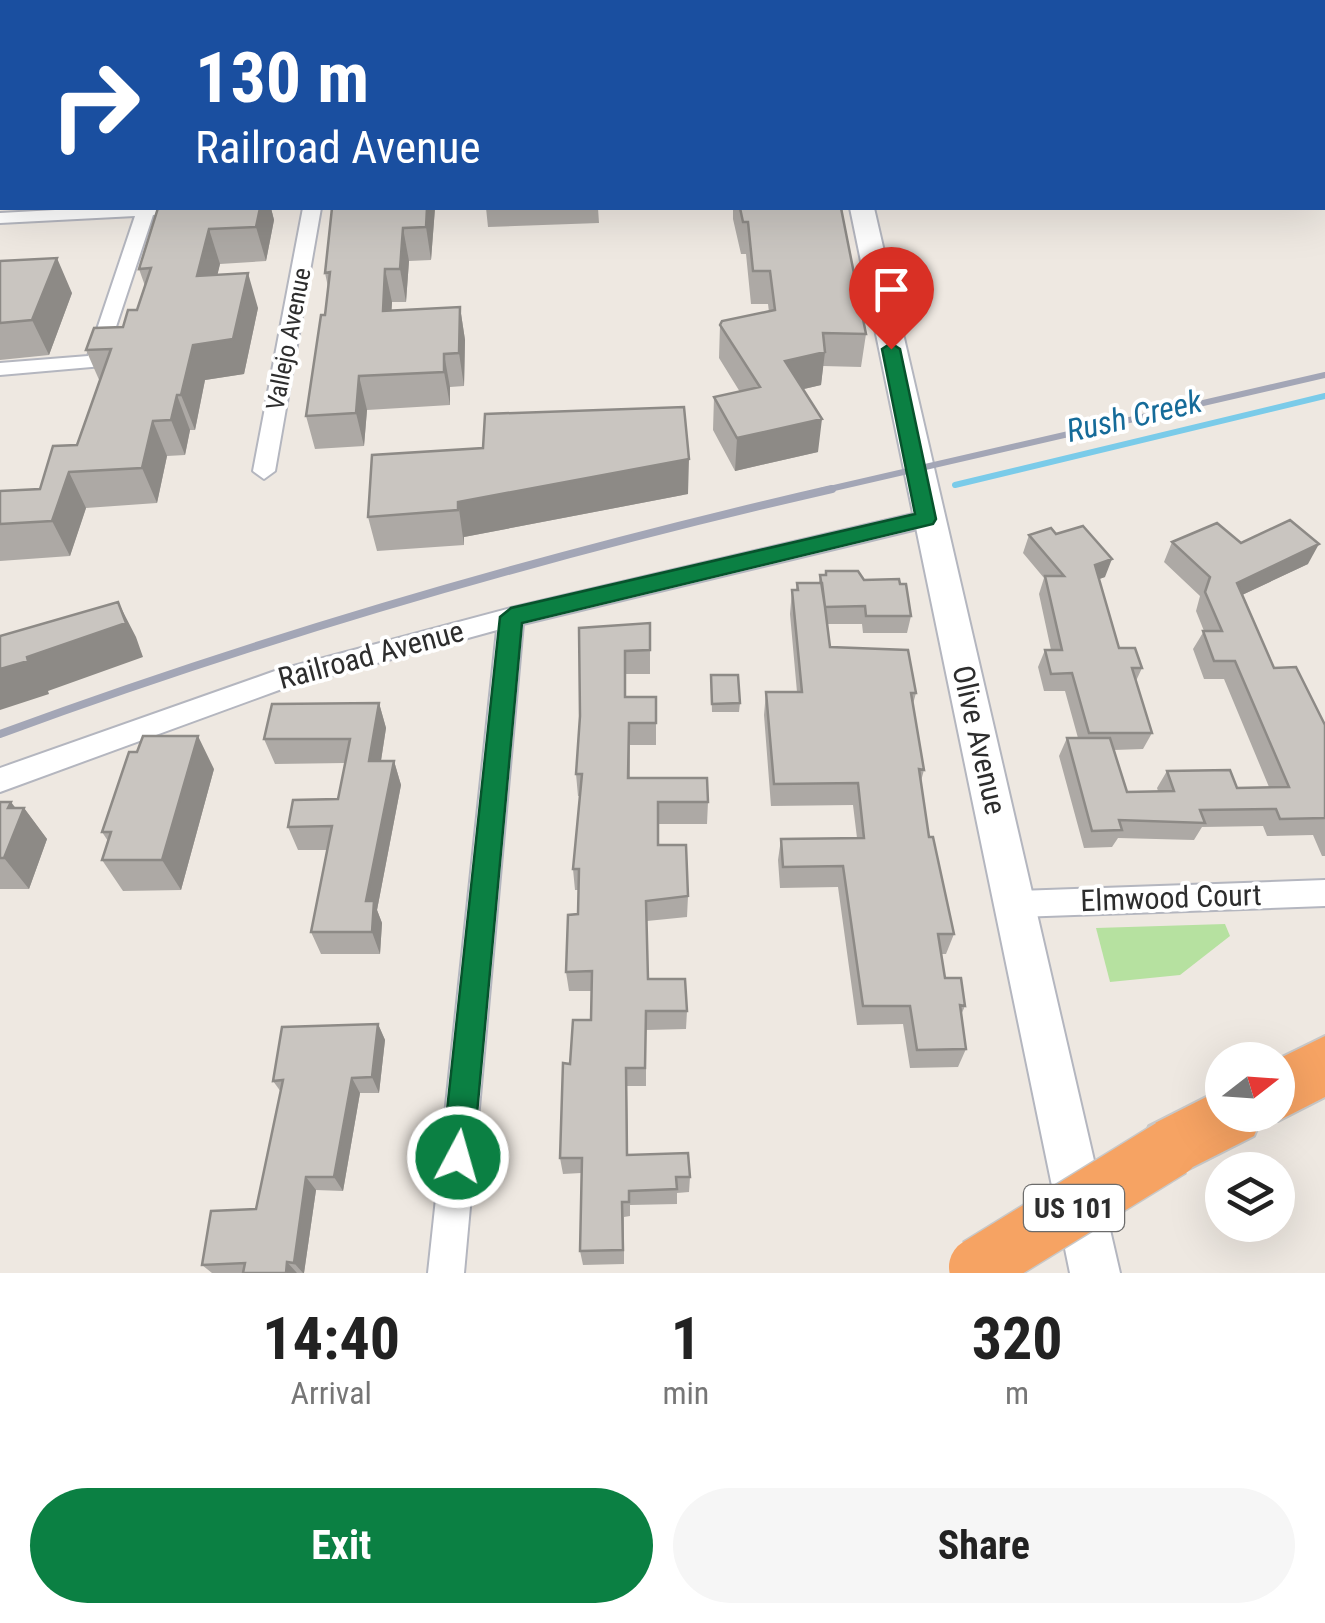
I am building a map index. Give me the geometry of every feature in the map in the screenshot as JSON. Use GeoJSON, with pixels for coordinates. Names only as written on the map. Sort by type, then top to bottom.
{"type":"FeatureCollection","features":[{"type":"Feature","properties":{"kind":"highway"},"geometry":{"type":"LineString","coordinates":[[1295,1082],[1325,1065]]}},
{"type":"Feature","properties":{"kind":"highway","name":"US 101"},"geometry":{"type":"LineString","coordinates":[[973,1270],[1205,1130]]}},
{"type":"Feature","properties":{"kind":"street"},"geometry":{"type":"LineString","coordinates":[[0,218],[146,210],[96,362],[0,369]]}},
{"type":"Feature","properties":{"kind":"street","name":"Vallejo Avenue"},"geometry":{"type":"LineString","coordinates":[[264,471],[312,210]]}},
{"type":"Feature","properties":{"kind":"street","name":"Olive Avenue"},"geometry":{"type":"LineString","coordinates":[[862,210],[926,519],[1018,904],[1095,1273]]}},
{"type":"Feature","properties":{"kind":"street","name":"Railroad Avenue"},"geometry":{"type":"LineString","coordinates":[[0,780],[275,681],[511,617],[926,519]]}},
{"type":"Feature","properties":{"kind":"street"},"geometry":{"type":"LineString","coordinates":[[446,1273],[511,617]]}},
{"type":"Feature","properties":{"kind":"street","name":"Elmwood Court"},"geometry":{"type":"LineString","coordinates":[[1018,904],[1325,893]]}},
{"type":"Feature","properties":{"kind":"green space"},"geometry":{"type":"Polygon","coordinates":[[[1225,924],[1230,936],[1180,975],[1110,982],[1096,928],[1225,924]]]}},
{"type":"Feature","properties":{"kind":"building"},"geometry":{"type":"Polygon","coordinates":[[[157,210],[260,210],[256,227],[209,229],[197,276],[248,273],[233,339],[193,345],[171,420],[153,421],[142,468],[69,472],[52,521],[0,524],[0,491],[40,489],[53,446],[77,445],[111,349],[86,350],[94,328],[123,327],[128,310],[137,310],[151,268],[139,269],[157,210]]]}},
{"type":"Feature","properties":{"kind":"building"},"geometry":{"type":"Polygon","coordinates":[[[332,210],[427,210],[426,227],[403,228],[400,269],[385,269],[383,311],[460,307],[459,353],[444,354],[444,372],[359,376],[356,413],[306,416],[321,315],[325,315],[330,272],[325,273],[332,210]]]}},
{"type":"Feature","properties":{"kind":"building"},"geometry":{"type":"Polygon","coordinates":[[[740,210],[841,210],[866,334],[823,333],[825,352],[785,361],[822,419],[737,438],[714,397],[760,387],[720,325],[722,321],[775,310],[770,271],[753,271],[748,222],[743,222],[740,210]]]}},
{"type":"Feature","properties":{"kind":"building"},"geometry":{"type":"Polygon","coordinates":[[[57,258],[32,320],[0,323],[0,261],[57,258]]]}},
{"type":"Feature","properties":{"kind":"building"},"geometry":{"type":"Polygon","coordinates":[[[684,407],[689,459],[458,502],[458,510],[368,517],[372,455],[483,448],[485,414],[684,407]]]}},
{"type":"Feature","properties":{"kind":"building"},"geometry":{"type":"Polygon","coordinates":[[[1290,520],[1319,544],[1237,583],[1274,668],[1296,667],[1325,725],[1325,818],[1280,819],[1276,809],[1200,810],[1205,823],[1119,820],[1122,830],[1092,831],[1067,738],[1110,738],[1127,792],[1174,791],[1167,771],[1230,770],[1237,788],[1289,787],[1235,661],[1214,661],[1203,631],[1222,631],[1205,592],[1210,577],[1172,542],[1217,523],[1241,543],[1290,520]]]}},
{"type":"Feature","properties":{"kind":"building"},"geometry":{"type":"Polygon","coordinates":[[[1083,526],[1112,559],[1095,565],[1119,648],[1135,648],[1142,668],[1132,668],[1152,733],[1089,733],[1072,673],[1051,674],[1045,650],[1062,650],[1045,576],[1064,576],[1029,535],[1051,528],[1056,534],[1083,526]]]}},
{"type":"Feature","properties":{"kind":"building"},"geometry":{"type":"Polygon","coordinates":[[[826,571],[858,571],[864,580],[899,579],[900,584],[906,584],[911,616],[866,616],[865,606],[825,607],[820,575],[826,575],[826,571]]]}},
{"type":"Feature","properties":{"kind":"building"},"geometry":{"type":"Polygon","coordinates":[[[797,583],[822,583],[830,647],[908,650],[916,693],[911,693],[924,770],[919,769],[929,837],[933,837],[954,934],[938,934],[945,978],[961,978],[966,1049],[917,1050],[910,1006],[863,1006],[843,866],[783,867],[781,839],[864,838],[858,783],[774,784],[766,692],[802,692],[792,590],[798,590],[797,583]]]}},
{"type":"Feature","properties":{"kind":"building"},"geometry":{"type":"Polygon","coordinates":[[[118,602],[126,623],[0,669],[0,636],[118,602]]]}},
{"type":"Feature","properties":{"kind":"building"},"geometry":{"type":"Polygon","coordinates":[[[650,623],[650,650],[625,651],[625,697],[656,697],[656,723],[629,723],[628,778],[707,778],[708,802],[658,802],[658,845],[686,845],[688,896],[646,901],[648,979],[685,979],[687,1011],[646,1011],[645,1068],[626,1068],[627,1155],[688,1153],[690,1177],[676,1177],[677,1189],[629,1191],[629,1202],[622,1202],[623,1250],[580,1251],[582,1158],[560,1158],[563,1063],[570,1064],[573,1020],[591,1020],[592,971],[566,972],[568,915],[578,914],[579,869],[573,869],[582,774],[576,774],[579,628],[650,623]]]}},
{"type":"Feature","properties":{"kind":"building"},"geometry":{"type":"Polygon","coordinates":[[[711,675],[738,675],[740,703],[712,704],[711,675]]]}},
{"type":"Feature","properties":{"kind":"building"},"geometry":{"type":"Polygon","coordinates":[[[379,703],[369,761],[394,761],[366,901],[374,901],[372,932],[311,932],[332,826],[288,827],[293,800],[338,799],[350,739],[264,739],[272,704],[379,703]]]}},
{"type":"Feature","properties":{"kind":"building"},"geometry":{"type":"Polygon","coordinates":[[[143,736],[198,736],[162,860],[102,860],[111,832],[102,832],[129,752],[137,752],[143,736]]]}},
{"type":"Feature","properties":{"kind":"building"},"geometry":{"type":"Polygon","coordinates":[[[0,802],[11,802],[8,808],[24,808],[4,858],[0,858],[0,802]]]}},
{"type":"Feature","properties":{"kind":"building"},"geometry":{"type":"Polygon","coordinates":[[[378,1024],[372,1077],[352,1078],[334,1177],[306,1177],[294,1263],[287,1262],[286,1273],[243,1273],[245,1263],[202,1265],[211,1211],[256,1209],[283,1080],[273,1081],[282,1027],[378,1024]]]}},
{"type":"Feature","properties":{"kind":"waterway","name":"Rush Creek"},"geometry":{"type":"LineString","coordinates":[[955,485],[1325,396]]}},
{"type":"Feature","properties":{"kind":"railway"},"geometry":{"type":"LineString","coordinates":[[821,491],[1325,375]]}},
{"type":"Feature","properties":{"kind":"railway"},"geometry":{"type":"LineString","coordinates":[[0,734],[102,697],[412,598],[832,489]]}},
{"type":"Feature","properties":{"kind":"route"},"geometry":{"type":"LineString","coordinates":[[458,1157],[511,617],[926,519],[891,349]]}}]}
